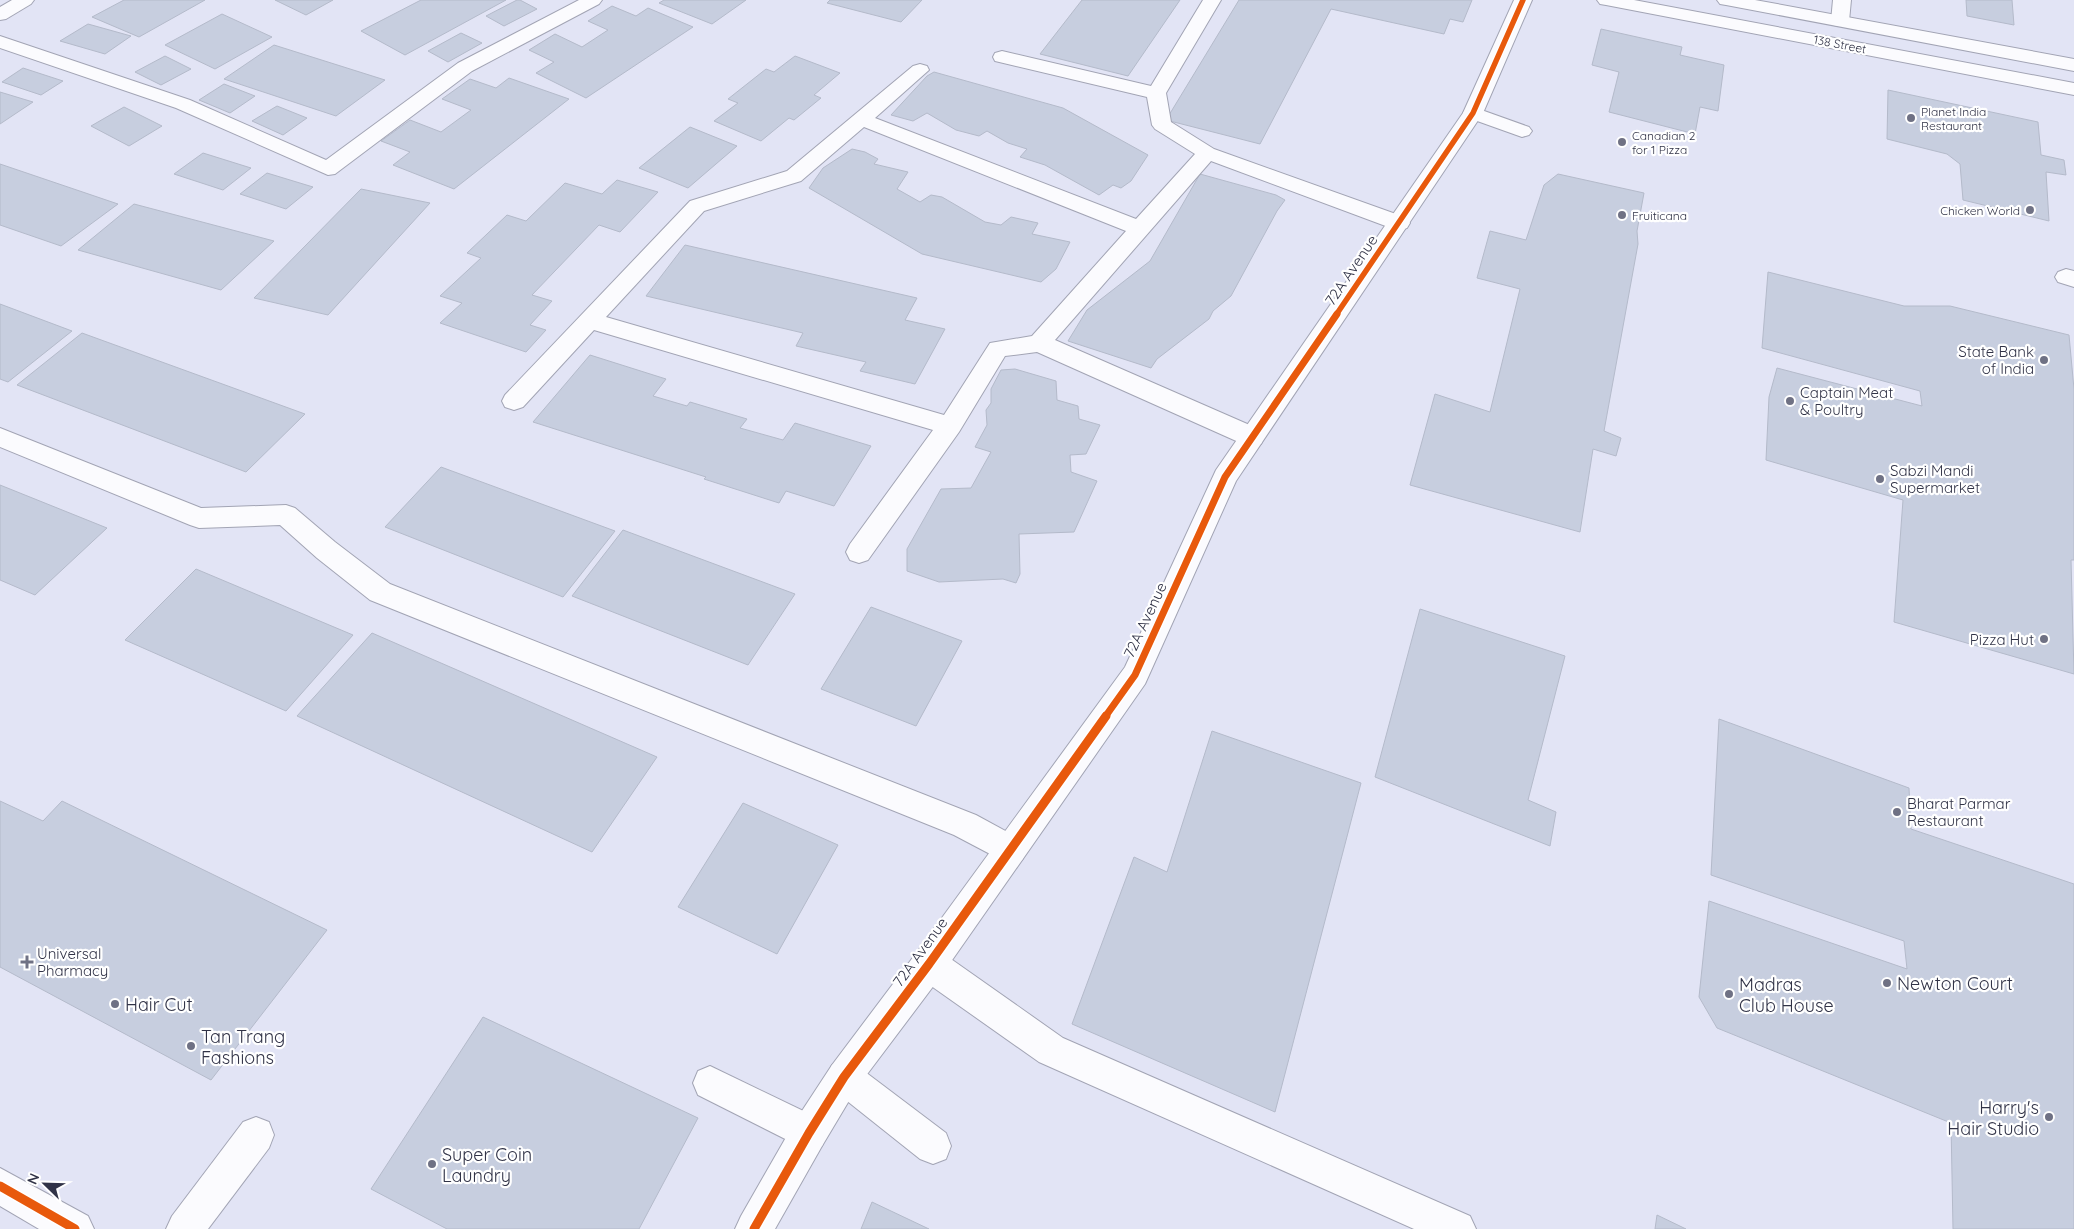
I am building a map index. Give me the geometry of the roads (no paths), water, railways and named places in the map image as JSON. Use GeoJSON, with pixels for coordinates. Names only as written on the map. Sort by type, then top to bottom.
{"type":"FeatureCollection","features":[{"type":"Feature","properties":{"kind":"street"},"geometry":{"type":"LineString","coordinates":[[0,16],[26,0]]}},
{"type":"Feature","properties":{"kind":"street"},"geometry":{"type":"LineString","coordinates":[[0,42],[183,104],[328,168],[465,67],[593,0]]}},
{"type":"Feature","properties":{"kind":"street"},"geometry":{"type":"LineString","coordinates":[[1212,0],[1156,93],[1162,125],[1208,153],[1398,223]]}},
{"type":"Feature","properties":{"kind":"street","name":"72A Avenue"},"geometry":{"type":"LineString","coordinates":[[754,1229],[809,1133],[844,1077],[929,964],[1134,675],[1225,477],[1474,112],[1522,0]]}},
{"type":"Feature","properties":{"kind":"street","name":"138 Street"},"geometry":{"type":"LineString","coordinates":[[1606,0],[2074,88]]}},
{"type":"Feature","properties":{"kind":"street","name":"138 Street"},"geometry":{"type":"LineString","coordinates":[[1726,0],[2074,65]]}},
{"type":"Feature","properties":{"kind":"street"},"geometry":{"type":"LineString","coordinates":[[1840,21],[1842,0]]}},
{"type":"Feature","properties":{"kind":"street"},"geometry":{"type":"LineString","coordinates":[[1002,57],[1156,93]]}},
{"type":"Feature","properties":{"kind":"street"},"geometry":{"type":"LineString","coordinates":[[514,401],[697,206],[794,176],[920,70]]}},
{"type":"Feature","properties":{"kind":"street"},"geometry":{"type":"LineString","coordinates":[[1474,112],[1522,131]]}},
{"type":"Feature","properties":{"kind":"street"},"geometry":{"type":"LineString","coordinates":[[861,119],[1141,229]]}},
{"type":"Feature","properties":{"kind":"street"},"geometry":{"type":"LineString","coordinates":[[1039,343],[1208,153]]}},
{"type":"Feature","properties":{"kind":"street"},"geometry":{"type":"LineString","coordinates":[[588,320],[950,426]]}},
{"type":"Feature","properties":{"kind":"street"},"geometry":{"type":"LineString","coordinates":[[859,552],[950,426],[998,349],[1039,343],[1252,437]]}},
{"type":"Feature","properties":{"kind":"street"},"geometry":{"type":"LineString","coordinates":[[0,437],[199,518],[286,515],[326,550],[380,592],[956,822],[1011,850]]}},
{"type":"Feature","properties":{"kind":"street"},"geometry":{"type":"LineString","coordinates":[[929,964],[1051,1050],[1457,1229]]}},
{"type":"Feature","properties":{"kind":"street"},"geometry":{"type":"LineString","coordinates":[[844,1077],[933,1146]]}},
{"type":"Feature","properties":{"kind":"street"},"geometry":{"type":"LineString","coordinates":[[710,1083],[809,1133]]}},
{"type":"Feature","properties":{"kind":"street"},"geometry":{"type":"LineString","coordinates":[[185,1229],[256,1135]]}},
{"type":"Feature","properties":{"kind":"street"},"geometry":{"type":"LineString","coordinates":[[0,1186],[75,1229]]}},
{"type":"Feature","properties":{"kind":"place","name":"Planet India Restaurant"},"geometry":{"type":"Point","coordinates":[1911,118]}},
{"type":"Feature","properties":{"kind":"place","name":"Canadian 2 for 1 Pizza"},"geometry":{"type":"Point","coordinates":[1622,142]}},
{"type":"Feature","properties":{"kind":"place","name":"Chicken World"},"geometry":{"type":"Point","coordinates":[2030,210]}},
{"type":"Feature","properties":{"kind":"place","name":"Fruiticana"},"geometry":{"type":"Point","coordinates":[1622,215]}},
{"type":"Feature","properties":{"kind":"place","name":"State Bank of India"},"geometry":{"type":"Point","coordinates":[2044,360]}},
{"type":"Feature","properties":{"kind":"place","name":"Captain Meat & Poultry"},"geometry":{"type":"Point","coordinates":[1790,401]}},
{"type":"Feature","properties":{"kind":"place","name":"Sabzi Mandi Supermarket"},"geometry":{"type":"Point","coordinates":[1880,479]}},
{"type":"Feature","properties":{"kind":"place","name":"Pizza Hut"},"geometry":{"type":"Point","coordinates":[2044,639]}},
{"type":"Feature","properties":{"kind":"place","name":"Bharat Parmar Restaurant"},"geometry":{"type":"Point","coordinates":[1897,812]}},
{"type":"Feature","properties":{"kind":"place","name":"Universal Pharmacy"},"geometry":{"type":"Point","coordinates":[27,962]}},
{"type":"Feature","properties":{"kind":"place","name":"Newton Court"},"geometry":{"type":"Point","coordinates":[1887,983]}},
{"type":"Feature","properties":{"kind":"place","name":"Madras Club House"},"geometry":{"type":"Point","coordinates":[1729,994]}},
{"type":"Feature","properties":{"kind":"place","name":"Hair Cut"},"geometry":{"type":"Point","coordinates":[115,1004]}},
{"type":"Feature","properties":{"kind":"place","name":"Tan Trang Fashions"},"geometry":{"type":"Point","coordinates":[191,1046]}},
{"type":"Feature","properties":{"kind":"place","name":"Harry's Hair Studio"},"geometry":{"type":"Point","coordinates":[2049,1117]}},
{"type":"Feature","properties":{"kind":"place","name":"Super Coin Laundry"},"geometry":{"type":"Point","coordinates":[432,1164]}}]}
